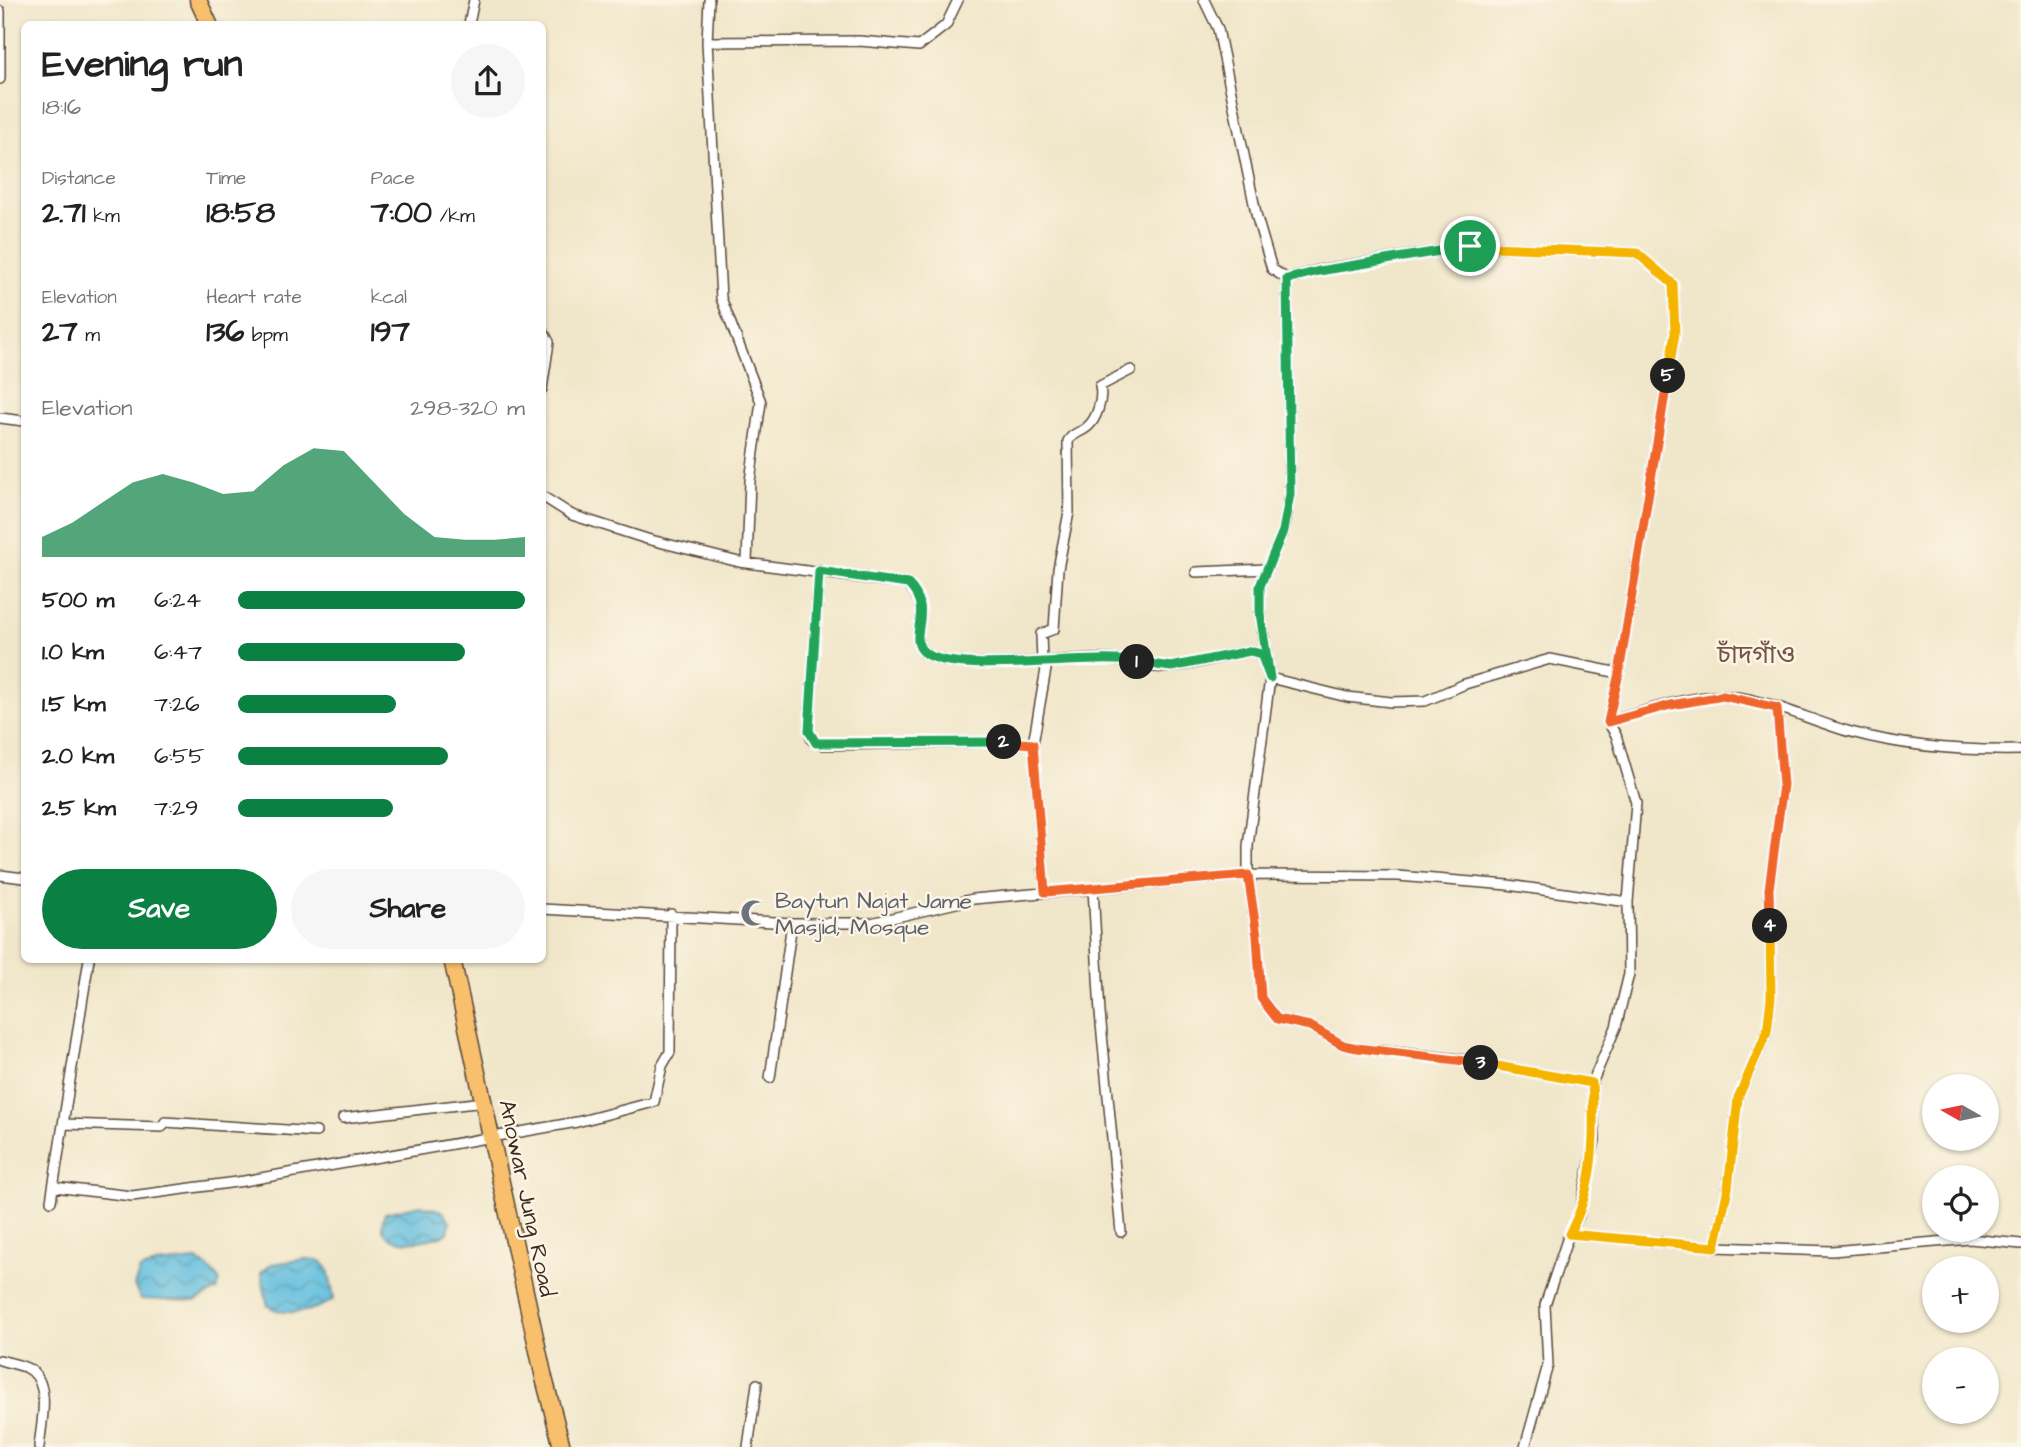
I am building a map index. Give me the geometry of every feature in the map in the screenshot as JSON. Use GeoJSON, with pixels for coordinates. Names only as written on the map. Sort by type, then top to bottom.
{"type":"FeatureCollection","features":[{"type":"Feature","properties":{"kind":"highway"},"geometry":{"type":"LineString","coordinates":[[198,0],[208,21]]}},
{"type":"Feature","properties":{"kind":"highway","name":"Anowar Jung Road"},"geometry":{"type":"LineString","coordinates":[[453,963],[544,1378],[562,1447]]}},
{"type":"Feature","properties":{"kind":"street"},"geometry":{"type":"LineString","coordinates":[[470,21],[474,0]]}},
{"type":"Feature","properties":{"kind":"street"},"geometry":{"type":"LineString","coordinates":[[709,0],[707,41],[721,298],[761,402],[750,481],[747,563]]}},
{"type":"Feature","properties":{"kind":"street"},"geometry":{"type":"LineString","coordinates":[[707,41],[859,41],[919,46],[946,25],[958,0]]}},
{"type":"Feature","properties":{"kind":"street"},"geometry":{"type":"LineString","coordinates":[[1204,0],[1218,29],[1257,218],[1272,269],[1287,279],[1319,271],[1470,246],[1637,253],[1673,284],[1675,333],[1619,673],[1608,722],[1616,735],[1636,803],[1628,902],[1629,974],[1616,1027],[1592,1083],[1595,1140],[1579,1216],[1569,1234],[1545,1305],[1548,1365],[1525,1447]]}},
{"type":"Feature","properties":{"kind":"street"},"geometry":{"type":"LineString","coordinates":[[0,11],[0,79]]}},
{"type":"Feature","properties":{"kind":"street"},"geometry":{"type":"LineString","coordinates":[[1287,279],[1290,494],[1283,531],[1260,586],[1260,613],[1270,678],[1248,846],[1248,875],[1257,936],[1261,998],[1277,1019],[1310,1026],[1343,1045],[1458,1059],[1592,1083]]}},
{"type":"Feature","properties":{"kind":"street"},"geometry":{"type":"LineString","coordinates":[[546,336],[549,342],[546,362]]}},
{"type":"Feature","properties":{"kind":"street"},"geometry":{"type":"LineString","coordinates":[[1045,892],[1033,744],[1039,718],[1039,695],[1046,669],[1042,661],[1041,634],[1054,629],[1058,569],[1069,512],[1068,441],[1073,432],[1086,428],[1093,419],[1102,398],[1100,386],[1131,370]]}},
{"type":"Feature","properties":{"kind":"street"},"geometry":{"type":"LineString","coordinates":[[0,418],[21,421]]}},
{"type":"Feature","properties":{"kind":"street"},"geometry":{"type":"LineString","coordinates":[[546,499],[572,515],[647,539],[747,563],[908,584],[916,593],[923,612],[917,639],[921,650],[932,657],[987,665],[1122,659],[1171,667],[1250,651],[1261,654],[1270,678]]}},
{"type":"Feature","properties":{"kind":"street"},"geometry":{"type":"LineString","coordinates":[[1196,572],[1267,569]]}},
{"type":"Feature","properties":{"kind":"street"},"geometry":{"type":"LineString","coordinates":[[819,571],[809,731],[816,743],[1033,744]]}},
{"type":"Feature","properties":{"kind":"street"},"geometry":{"type":"LineString","coordinates":[[1270,678],[1347,697],[1391,702],[1424,701],[1465,684],[1550,659],[1619,673]]}},
{"type":"Feature","properties":{"kind":"street"},"geometry":{"type":"LineString","coordinates":[[1608,722],[1671,705],[1723,696],[1777,708],[1853,733],[1962,751],[2021,750]]}},
{"type":"Feature","properties":{"kind":"street"},"geometry":{"type":"LineString","coordinates":[[1715,1247],[1728,1188],[1738,1098],[1767,1032],[1771,998],[1769,889],[1783,785],[1777,708]]}},
{"type":"Feature","properties":{"kind":"street"},"geometry":{"type":"LineString","coordinates":[[0,875],[21,878]]}},
{"type":"Feature","properties":{"kind":"street"},"geometry":{"type":"LineString","coordinates":[[546,909],[671,914],[792,923],[871,923],[972,900],[1248,875],[1398,876],[1508,885],[1628,902]]}},
{"type":"Feature","properties":{"kind":"street"},"geometry":{"type":"LineString","coordinates":[[1093,888],[1100,1013],[1121,1232]]}},
{"type":"Feature","properties":{"kind":"street"},"geometry":{"type":"LineString","coordinates":[[54,1187],[132,1196],[316,1170],[492,1134],[577,1122],[654,1102],[662,1066],[670,1052],[671,914]]}},
{"type":"Feature","properties":{"kind":"street"},"geometry":{"type":"LineString","coordinates":[[770,1078],[792,923]]}},
{"type":"Feature","properties":{"kind":"street"},"geometry":{"type":"LineString","coordinates":[[51,1201],[88,963]]}},
{"type":"Feature","properties":{"kind":"street"},"geometry":{"type":"LineString","coordinates":[[343,1118],[484,1102]]}},
{"type":"Feature","properties":{"kind":"street"},"geometry":{"type":"LineString","coordinates":[[63,1124],[162,1127],[165,1122],[316,1132]]}},
{"type":"Feature","properties":{"kind":"street"},"geometry":{"type":"LineString","coordinates":[[1569,1234],[1715,1247],[1832,1251],[1970,1239],[2021,1244]]}},
{"type":"Feature","properties":{"kind":"street"},"geometry":{"type":"LineString","coordinates":[[0,1360],[31,1370],[39,1380],[43,1394],[39,1447]]}},
{"type":"Feature","properties":{"kind":"street"},"geometry":{"type":"LineString","coordinates":[[748,1447],[757,1384]]}},
{"type":"Feature","properties":{"kind":"water"},"geometry":{"type":"Polygon","coordinates":[[[420,1205],[442,1211],[450,1221],[448,1233],[415,1241],[393,1239],[386,1234],[383,1225],[385,1213],[420,1205]]]}},
{"type":"Feature","properties":{"kind":"water"},"geometry":{"type":"Polygon","coordinates":[[[306,1259],[321,1261],[328,1269],[334,1299],[302,1312],[284,1312],[268,1306],[261,1273],[272,1264],[306,1259]]]}},
{"type":"Feature","properties":{"kind":"water"},"geometry":{"type":"Polygon","coordinates":[[[196,1260],[207,1266],[220,1281],[217,1290],[196,1301],[141,1299],[134,1286],[140,1270],[156,1264],[196,1260]]]}},
{"type":"Feature","properties":{"kind":"place","name":"Baytun Najat Jame Masjid, Mosque"},"geometry":{"type":"Point","coordinates":[754,913]}},
{"type":"Feature","properties":{"kind":"district","name":"চাঁদগাঁও"},"geometry":{"type":"Point","coordinates":[1756,654]}},
{"type":"Feature","properties":{"kind":"route"},"geometry":{"type":"LineString","coordinates":[[1470,246],[1637,253],[1673,284],[1675,333],[1645,502],[1619,673],[1608,722],[1671,705],[1723,696],[1777,708],[1783,785],[1769,889],[1771,998],[1767,1032],[1738,1098],[1728,1188],[1715,1247],[1569,1234],[1579,1216],[1595,1140],[1592,1083],[1458,1059],[1357,1048],[1343,1045],[1310,1026],[1277,1019],[1261,998],[1257,936],[1248,875],[1045,892],[1033,744],[991,742],[823,745],[812,740],[809,731],[819,571],[908,584],[921,601],[923,612],[917,639],[921,650],[932,657],[987,665],[1100,658],[1171,667],[1250,651],[1261,654],[1270,678],[1260,613],[1260,586],[1283,531],[1290,494],[1290,426],[1286,372],[1289,324],[1287,279],[1319,271],[1470,246]]}}]}
